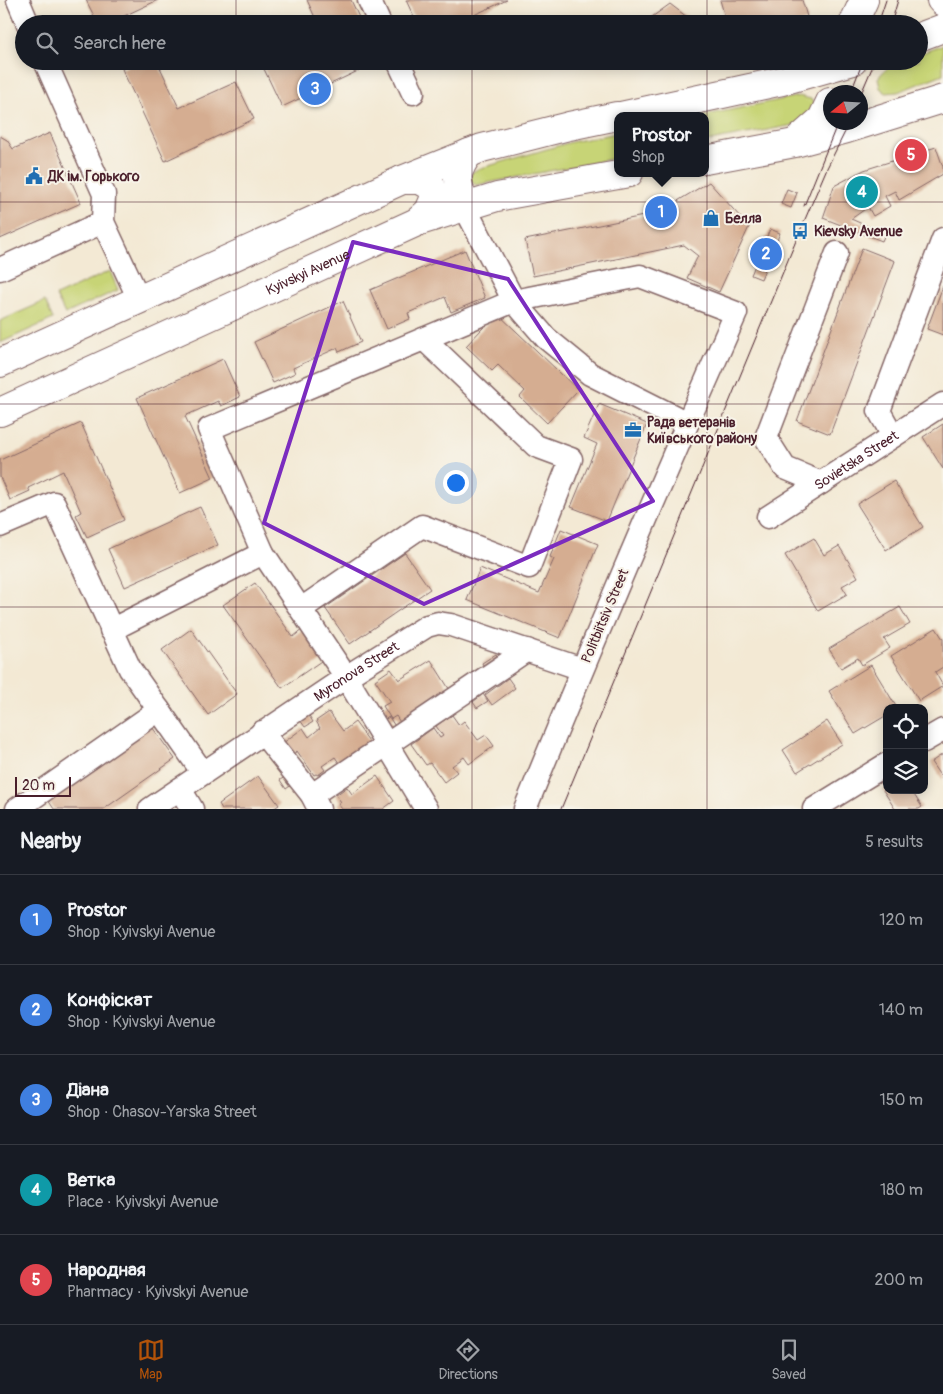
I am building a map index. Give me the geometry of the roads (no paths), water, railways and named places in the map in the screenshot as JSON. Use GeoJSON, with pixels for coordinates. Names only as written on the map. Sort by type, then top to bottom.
{"type":"FeatureCollection","features":[{"type":"Feature","properties":{"kind":"main road"},"geometry":{"type":"LineString","coordinates":[[857,15],[864,0]]}},
{"type":"Feature","properties":{"kind":"main road"},"geometry":{"type":"LineString","coordinates":[[873,15],[876,0]]}},
{"type":"Feature","properties":{"kind":"main road"},"geometry":{"type":"LineString","coordinates":[[928,34],[943,28]]}},
{"type":"Feature","properties":{"kind":"main road"},"geometry":{"type":"LineString","coordinates":[[635,112],[808,70]]}},
{"type":"Feature","properties":{"kind":"main road"},"geometry":{"type":"LineString","coordinates":[[839,85],[847,70]]}},
{"type":"Feature","properties":{"kind":"main road"},"geometry":{"type":"LineString","coordinates":[[709,159],[795,143],[943,99]]}},
{"type":"Feature","properties":{"kind":"main road"},"geometry":{"type":"LineString","coordinates":[[0,363],[402,180],[482,148],[569,126],[614,117]]}},
{"type":"Feature","properties":{"kind":"main road"},"geometry":{"type":"LineString","coordinates":[[795,143],[823,117]]}},
{"type":"Feature","properties":{"kind":"main road"},"geometry":{"type":"LineString","coordinates":[[464,206],[457,179],[460,167],[469,154]]}},
{"type":"Feature","properties":{"kind":"main road","name":"Kyivskyi Avenue"},"geometry":{"type":"LineString","coordinates":[[0,412],[417,222],[497,197],[614,176]]}},
{"type":"Feature","properties":{"kind":"main road"},"geometry":{"type":"LineString","coordinates":[[402,180],[420,180],[431,186],[435,197],[429,211],[417,222]]}},
{"type":"Feature","properties":{"kind":"street"},"geometry":{"type":"LineString","coordinates":[[0,6],[13,0]]}},
{"type":"Feature","properties":{"kind":"street"},"geometry":{"type":"LineString","coordinates":[[18,0],[24,15]]}},
{"type":"Feature","properties":{"kind":"street"},"geometry":{"type":"LineString","coordinates":[[369,0],[376,15]]}},
{"type":"Feature","properties":{"kind":"street"},"geometry":{"type":"LineString","coordinates":[[49,70],[104,194],[103,222],[139,300]]}},
{"type":"Feature","properties":{"kind":"street"},"geometry":{"type":"LineString","coordinates":[[402,70],[413,93]]}},
{"type":"Feature","properties":{"kind":"street"},"geometry":{"type":"LineString","coordinates":[[464,206],[514,301],[546,338],[590,374],[687,423]]}},
{"type":"Feature","properties":{"kind":"street"},"geometry":{"type":"LineString","coordinates":[[0,269],[103,222]]}},
{"type":"Feature","properties":{"kind":"street"},"geometry":{"type":"LineString","coordinates":[[893,436],[879,410],[943,239]]}},
{"type":"Feature","properties":{"kind":"street"},"geometry":{"type":"LineString","coordinates":[[821,483],[785,468],[766,438],[837,253]]}},
{"type":"Feature","properties":{"kind":"street","name":"Politbiitsiv Street"},"geometry":{"type":"LineString","coordinates":[[514,301],[640,276],[736,313],[687,423],[525,809]]}},
{"type":"Feature","properties":{"kind":"street"},"geometry":{"type":"LineString","coordinates":[[426,809],[346,677],[263,553],[209,429],[514,301]]}},
{"type":"Feature","properties":{"kind":"street"},"geometry":{"type":"LineString","coordinates":[[301,609],[422,526],[529,567],[571,459],[536,446],[424,339]]}},
{"type":"Feature","properties":{"kind":"street","name":"Sovietska Street"},"geometry":{"type":"LineString","coordinates":[[768,517],[943,404]]}},
{"type":"Feature","properties":{"kind":"street"},"geometry":{"type":"LineString","coordinates":[[0,526],[54,503],[130,669],[204,772]]}},
{"type":"Feature","properties":{"kind":"street"},"geometry":{"type":"LineString","coordinates":[[111,630],[263,553]]}},
{"type":"Feature","properties":{"kind":"street","name":"Myronova Street"},"geometry":{"type":"LineString","coordinates":[[150,809],[262,732],[427,626],[438,623],[451,625],[582,670]]}},
{"type":"Feature","properties":{"kind":"street"},"geometry":{"type":"LineString","coordinates":[[262,732],[316,802],[387,744],[527,650]]}},
{"type":"Feature","properties":{"kind":"street"},"geometry":{"type":"LineString","coordinates":[[17,809],[159,710]]}},
{"type":"Feature","properties":{"kind":"street"},"geometry":{"type":"LineString","coordinates":[[928,739],[943,730]]}},
{"type":"Feature","properties":{"kind":"street"},"geometry":{"type":"LineString","coordinates":[[814,809],[883,766]]}},
{"type":"Feature","properties":{"kind":"street"},"geometry":{"type":"LineString","coordinates":[[180,789],[192,809]]}},
{"type":"Feature","properties":{"kind":"tram line"},"geometry":{"type":"LineString","coordinates":[[881,15],[886,0]]}},
{"type":"Feature","properties":{"kind":"tram line"},"geometry":{"type":"LineString","coordinates":[[894,15],[898,0]]}},
{"type":"Feature","properties":{"kind":"tram line"},"geometry":{"type":"LineString","coordinates":[[854,85],[860,70]]}},
{"type":"Feature","properties":{"kind":"tram line"},"geometry":{"type":"LineString","coordinates":[[865,85],[871,70]]}},
{"type":"Feature","properties":{"kind":"tram line"},"geometry":{"type":"LineString","coordinates":[[804,206],[835,130]]}},
{"type":"Feature","properties":{"kind":"tram line"},"geometry":{"type":"LineString","coordinates":[[561,809],[800,231],[827,168],[846,130]]}},
{"type":"Feature","properties":{"kind":"place","name":"Діана"},"geometry":{"type":"Point","coordinates":[315,89]}},
{"type":"Feature","properties":{"kind":"place","name":"Народная"},"geometry":{"type":"Point","coordinates":[911,155]}},
{"type":"Feature","properties":{"kind":"place","name":"ДК ім. Горького"},"geometry":{"type":"Point","coordinates":[34,176]}},
{"type":"Feature","properties":{"kind":"place","name":"Ветка"},"geometry":{"type":"Point","coordinates":[862,192]}},
{"type":"Feature","properties":{"kind":"place","name":"Prostor"},"geometry":{"type":"Point","coordinates":[661,212]}},
{"type":"Feature","properties":{"kind":"place","name":"Белла"},"geometry":{"type":"Point","coordinates":[711,218]}},
{"type":"Feature","properties":{"kind":"place","name":"Kievsky Avenue"},"geometry":{"type":"Point","coordinates":[800,231]}},
{"type":"Feature","properties":{"kind":"place","name":"Конфіскат"},"geometry":{"type":"Point","coordinates":[766,254]}},
{"type":"Feature","properties":{"kind":"place","name":"Рада ветеранів Київського району"},"geometry":{"type":"Point","coordinates":[633,430]}}]}
